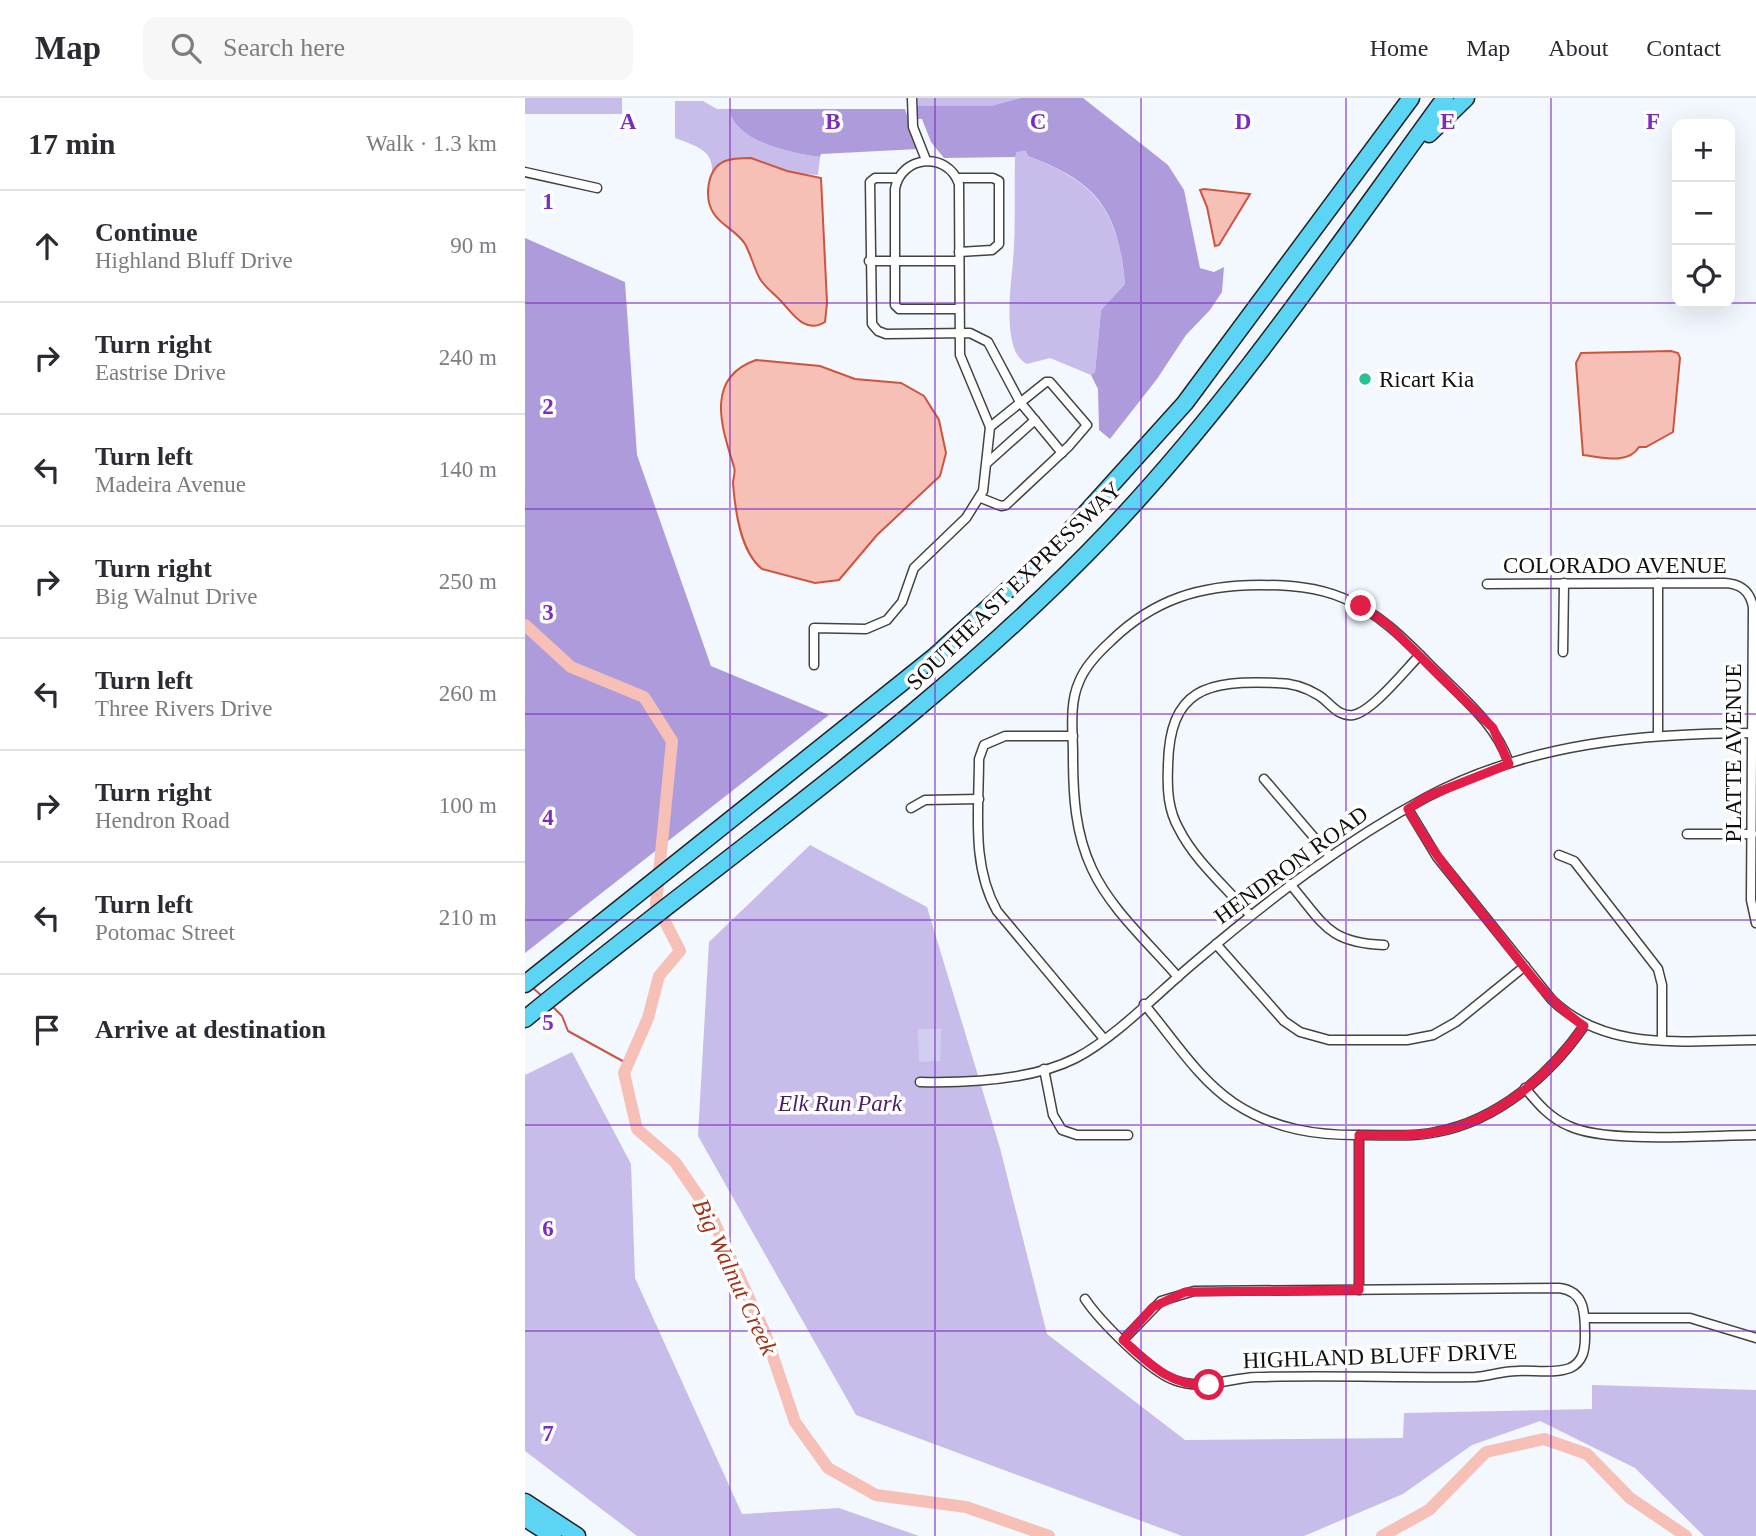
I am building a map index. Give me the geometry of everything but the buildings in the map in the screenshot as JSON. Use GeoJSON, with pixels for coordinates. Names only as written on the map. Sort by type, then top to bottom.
{"type":"FeatureCollection","features":[{"type":"Feature","properties":{"kind":"highway"},"geometry":{"type":"LineString","coordinates":[[1343,192],[1399,98]]}},
{"type":"Feature","properties":{"kind":"highway","name":"SOUTHEAST EXPRESSWAY"},"geometry":{"type":"LineString","coordinates":[[525,984],[934,657],[1056,545],[1185,403],[1411,98]]}},
{"type":"Feature","properties":{"kind":"highway","name":"SOUTHEAST EXPRESSWAY"},"geometry":{"type":"LineString","coordinates":[[529,1015],[912,715],[1001,636],[1105,535],[1211,414],[1445,98]]}},
{"type":"Feature","properties":{"kind":"highway"},"geometry":{"type":"LineString","coordinates":[[1388,176],[1466,98]]}},
{"type":"Feature","properties":{"kind":"highway"},"geometry":{"type":"LineString","coordinates":[[525,1496],[574,1534]]}},
{"type":"Feature","properties":{"kind":"highway"},"geometry":{"type":"LineString","coordinates":[[525,1502],[574,1534]]}},
{"type":"Feature","properties":{"kind":"highway"},"geometry":{"type":"LineString","coordinates":[[525,1518],[553,1536]]}},
{"type":"Feature","properties":{"kind":"street"},"geometry":{"type":"LineString","coordinates":[[912,98],[912,122],[926,160]]}},
{"type":"Feature","properties":{"kind":"street"},"geometry":{"type":"LineString","coordinates":[[869,261],[959,256],[992,250],[999,244],[999,181],[993,178],[957,178],[945,167],[926,160],[911,165],[897,178],[875,178],[870,182],[869,261],[870,318],[878,331],[979,335],[988,342],[1020,402],[1062,453]]}},
{"type":"Feature","properties":{"kind":"street"},"geometry":{"type":"LineString","coordinates":[[525,172],[597,188]]}},
{"type":"Feature","properties":{"kind":"street"},"geometry":{"type":"LineString","coordinates":[[897,178],[897,307],[959,309]]}},
{"type":"Feature","properties":{"kind":"street"},"geometry":{"type":"LineString","coordinates":[[814,665],[814,628],[866,629],[887,620],[902,602],[913,568],[966,518],[981,498],[990,427],[960,360],[957,178]]}},
{"type":"Feature","properties":{"kind":"street"},"geometry":{"type":"LineString","coordinates":[[981,498],[1006,505],[1084,430],[1085,419],[1050,382],[1041,384],[990,427]]}},
{"type":"Feature","properties":{"kind":"street"},"geometry":{"type":"LineString","coordinates":[[987,463],[1035,420]]}},
{"type":"Feature","properties":{"kind":"street"},"geometry":{"type":"LineString","coordinates":[[1563,652],[1564,583]]}},
{"type":"Feature","properties":{"kind":"street"},"geometry":{"type":"LineString","coordinates":[[1658,583],[1658,734]]}},
{"type":"Feature","properties":{"kind":"street","name":"COLORADO AVENUE"},"geometry":{"type":"LineString","coordinates":[[1487,584],[1729,583],[1742,587]]}},
{"type":"Feature","properties":{"kind":"street"},"geometry":{"type":"LineString","coordinates":[[1178,977],[1116,905],[1093,870],[1076,817],[1073,710],[1079,680],[1118,634],[1150,609],[1184,594],[1214,587],[1284,585],[1323,592],[1361,606],[1387,624],[1493,728],[1509,764]]}},
{"type":"Feature","properties":{"kind":"street","name":"PLATTE AVENUE"},"geometry":{"type":"LineString","coordinates":[[1742,587],[1750,596],[1753,607],[1751,900],[1756,923]]}},
{"type":"Feature","properties":{"kind":"street"},"geometry":{"type":"LineString","coordinates":[[1250,915],[1182,835],[1171,809],[1167,786],[1170,729],[1178,713],[1198,693],[1223,684],[1291,684],[1316,694],[1341,714],[1353,715],[1368,708],[1420,655]]}},
{"type":"Feature","properties":{"kind":"street","name":"HENDRON ROAD"},"geometry":{"type":"LineString","coordinates":[[920,1082],[970,1081],[1044,1069],[1075,1059],[1104,1039],[1290,884],[1330,856],[1428,796],[1509,764],[1582,744],[1658,734],[1754,733]]}},
{"type":"Feature","properties":{"kind":"street"},"geometry":{"type":"LineString","coordinates":[[1073,736],[1005,736],[987,742],[979,754],[980,866],[993,903],[1104,1039]]}},
{"type":"Feature","properties":{"kind":"street"},"geometry":{"type":"LineString","coordinates":[[1264,779],[1330,856]]}},
{"type":"Feature","properties":{"kind":"street"},"geometry":{"type":"LineString","coordinates":[[911,808],[925,800],[979,799]]}},
{"type":"Feature","properties":{"kind":"street"},"geometry":{"type":"LineString","coordinates":[[1408,809],[1437,857],[1552,1000],[1584,1026],[1627,1039],[1756,1040]]}},
{"type":"Feature","properties":{"kind":"street"},"geometry":{"type":"LineString","coordinates":[[1687,834],[1752,834]]}},
{"type":"Feature","properties":{"kind":"street"},"geometry":{"type":"LineString","coordinates":[[1559,855],[1574,861],[1654,961],[1662,985],[1662,1040]]}},
{"type":"Feature","properties":{"kind":"street"},"geometry":{"type":"LineString","coordinates":[[1290,884],[1336,936],[1355,944],[1384,944]]}},
{"type":"Feature","properties":{"kind":"street"},"geometry":{"type":"LineString","coordinates":[[1216,944],[1284,1021],[1300,1032],[1329,1040],[1407,1040],[1433,1035],[1456,1022],[1525,966]]}},
{"type":"Feature","properties":{"kind":"street"},"geometry":{"type":"LineString","coordinates":[[1144,1004],[1206,1078],[1235,1104],[1267,1122],[1291,1129],[1359,1135],[1436,1132],[1482,1116],[1525,1088],[1557,1061],[1584,1026]]}},
{"type":"Feature","properties":{"kind":"street"},"geometry":{"type":"LineString","coordinates":[[1044,1069],[1053,1115],[1062,1130],[1077,1135],[1128,1135]]}},
{"type":"Feature","properties":{"kind":"street"},"geometry":{"type":"LineString","coordinates":[[1525,1088],[1553,1118],[1585,1132],[1613,1135],[1756,1135]]}},
{"type":"Feature","properties":{"kind":"street"},"geometry":{"type":"LineString","coordinates":[[1359,1135],[1359,1290]]}},
{"type":"Feature","properties":{"kind":"street"},"geometry":{"type":"LineString","coordinates":[[1123,1340],[1153,1307],[1185,1292],[1565,1289],[1580,1299],[1585,1318],[1690,1318],[1756,1338]]}},
{"type":"Feature","properties":{"kind":"street","name":"HIGHLAND BLUFF DRIVE"},"geometry":{"type":"LineString","coordinates":[[1085,1299],[1099,1320],[1165,1376],[1196,1385],[1254,1377],[1482,1376],[1572,1367],[1583,1353],[1585,1318]]}},
{"type":"Feature","properties":{"kind":"green space"},"geometry":{"type":"Polygon","coordinates":[[[525,98],[622,98],[622,114],[525,114],[525,98]]]}},
{"type":"Feature","properties":{"kind":"green space"},"geometry":{"type":"Polygon","coordinates":[[[918,98],[1020,98],[991,106],[917,106],[918,98]]]}},
{"type":"Feature","properties":{"kind":"green space"},"geometry":{"type":"Polygon","coordinates":[[[675,101],[703,101],[717,109],[729,109],[733,120],[753,138],[780,149],[820,157],[818,175],[793,172],[755,160],[735,159],[718,167],[711,177],[712,168],[708,155],[675,138],[675,101]]]}},
{"type":"Feature","properties":{"kind":"green space"},"geometry":{"type":"Polygon","coordinates":[[[1026,151],[1028,156],[1052,166],[1087,189],[1100,202],[1117,237],[1125,284],[1101,310],[1095,372],[1091,375],[1050,358],[1027,364],[1019,357],[1014,346],[1009,317],[1015,157],[1017,152],[1026,151]]]}},
{"type":"Feature","properties":{"kind":"green space","name":"Elk Run Park"},"geometry":{"type":"Polygon","coordinates":[[[810,845],[927,907],[1000,1148],[1047,1334],[1185,1440],[1403,1438],[1404,1413],[1592,1409],[1592,1385],[1756,1390],[1756,1536],[1704,1536],[1635,1468],[1540,1421],[1472,1445],[1403,1494],[1304,1536],[1182,1536],[856,1415],[698,1136],[709,942],[810,845]]]}},
{"type":"Feature","properties":{"kind":"green space"},"geometry":{"type":"Polygon","coordinates":[[[572,1052],[631,1164],[635,1278],[742,1514],[839,1508],[919,1536],[637,1536],[525,1451],[525,1075],[572,1052]]]}},
{"type":"Feature","properties":{"kind":"shaded area"},"geometry":{"type":"Polygon","coordinates":[[[1020,98],[1083,98],[1168,165],[1184,190],[1200,268],[1214,272],[1224,267],[1222,292],[1210,310],[1186,335],[1157,379],[1110,439],[1099,430],[1098,389],[1091,375],[1095,372],[1101,310],[1125,284],[1117,236],[1100,202],[1071,176],[1028,156],[1026,151],[1017,152],[1015,157],[944,158],[931,142],[922,119],[917,119],[917,106],[991,106],[1020,98]]]}},
{"type":"Feature","properties":{"kind":"shaded area"},"geometry":{"type":"Polygon","coordinates":[[[729,109],[905,109],[918,149],[821,154],[820,157],[794,152],[753,138],[733,120],[729,109]]]}},
{"type":"Feature","properties":{"kind":"shaded area"},"geometry":{"type":"Polygon","coordinates":[[[751,158],[787,171],[821,178],[827,303],[825,322],[818,325],[811,326],[799,320],[764,285],[745,244],[717,218],[711,208],[708,193],[714,171],[728,160],[751,158]]]}},
{"type":"Feature","properties":{"kind":"shaded area"},"geometry":{"type":"Polygon","coordinates":[[[1200,190],[1250,194],[1219,245],[1215,246],[1207,207],[1200,190]]]}},
{"type":"Feature","properties":{"kind":"shaded area"},"geometry":{"type":"Polygon","coordinates":[[[525,238],[625,282],[637,455],[711,666],[829,715],[525,953],[525,238]]]}},
{"type":"Feature","properties":{"kind":"shaded area"},"geometry":{"type":"Polygon","coordinates":[[[1581,353],[1678,353],[1680,358],[1673,432],[1621,458],[1583,455],[1576,363],[1581,353]]]}},
{"type":"Feature","properties":{"kind":"shaded area"},"geometry":{"type":"Polygon","coordinates":[[[756,360],[820,366],[855,379],[901,383],[924,396],[939,420],[946,453],[940,476],[877,535],[839,580],[815,583],[762,569],[748,552],[735,505],[735,469],[725,436],[721,406],[723,391],[729,379],[740,368],[756,360]]]}},
{"type":"Feature","properties":{"kind":"shaded area"},"geometry":{"type":"Polygon","coordinates":[[[918,1029],[941,1029],[940,1061],[919,1062],[918,1029]]]}},
{"type":"Feature","properties":{"kind":"waterway","name":"Big Walnut Creek"},"geometry":{"type":"LineString","coordinates":[[525,625],[571,667],[644,697],[672,741],[656,904],[680,951],[659,976],[648,1018],[624,1073],[637,1129],[675,1162],[710,1213],[765,1333],[795,1422],[828,1468],[876,1495],[966,1507],[1049,1536]]}},
{"type":"Feature","properties":{"kind":"waterway"},"geometry":{"type":"LineString","coordinates":[[533,988],[542,996]]}},
{"type":"Feature","properties":{"kind":"waterway"},"geometry":{"type":"LineString","coordinates":[[553,1007],[562,1016],[568,1031],[628,1064]]}},
{"type":"Feature","properties":{"kind":"waterway","name":"Big Walnut Creek"},"geometry":{"type":"LineString","coordinates":[[1382,1536],[1429,1510],[1486,1452],[1544,1439],[1587,1454],[1630,1498],[1686,1536]]}},
{"type":"Feature","properties":{"kind":"place","name":"Ricart Kia"},"geometry":{"type":"Point","coordinates":[1365,379]}},
{"type":"Feature","properties":{"kind":"route"},"geometry":{"type":"LineString","coordinates":[[1209,1385],[1190,1384],[1165,1376],[1123,1340],[1153,1307],[1169,1297],[1185,1292],[1359,1290],[1359,1135],[1436,1132],[1464,1124],[1495,1110],[1546,1072],[1569,1048],[1584,1026],[1564,1012],[1539,984],[1437,857],[1408,809],[1428,796],[1509,764],[1498,735],[1420,655],[1387,624],[1361,606]]}}]}
